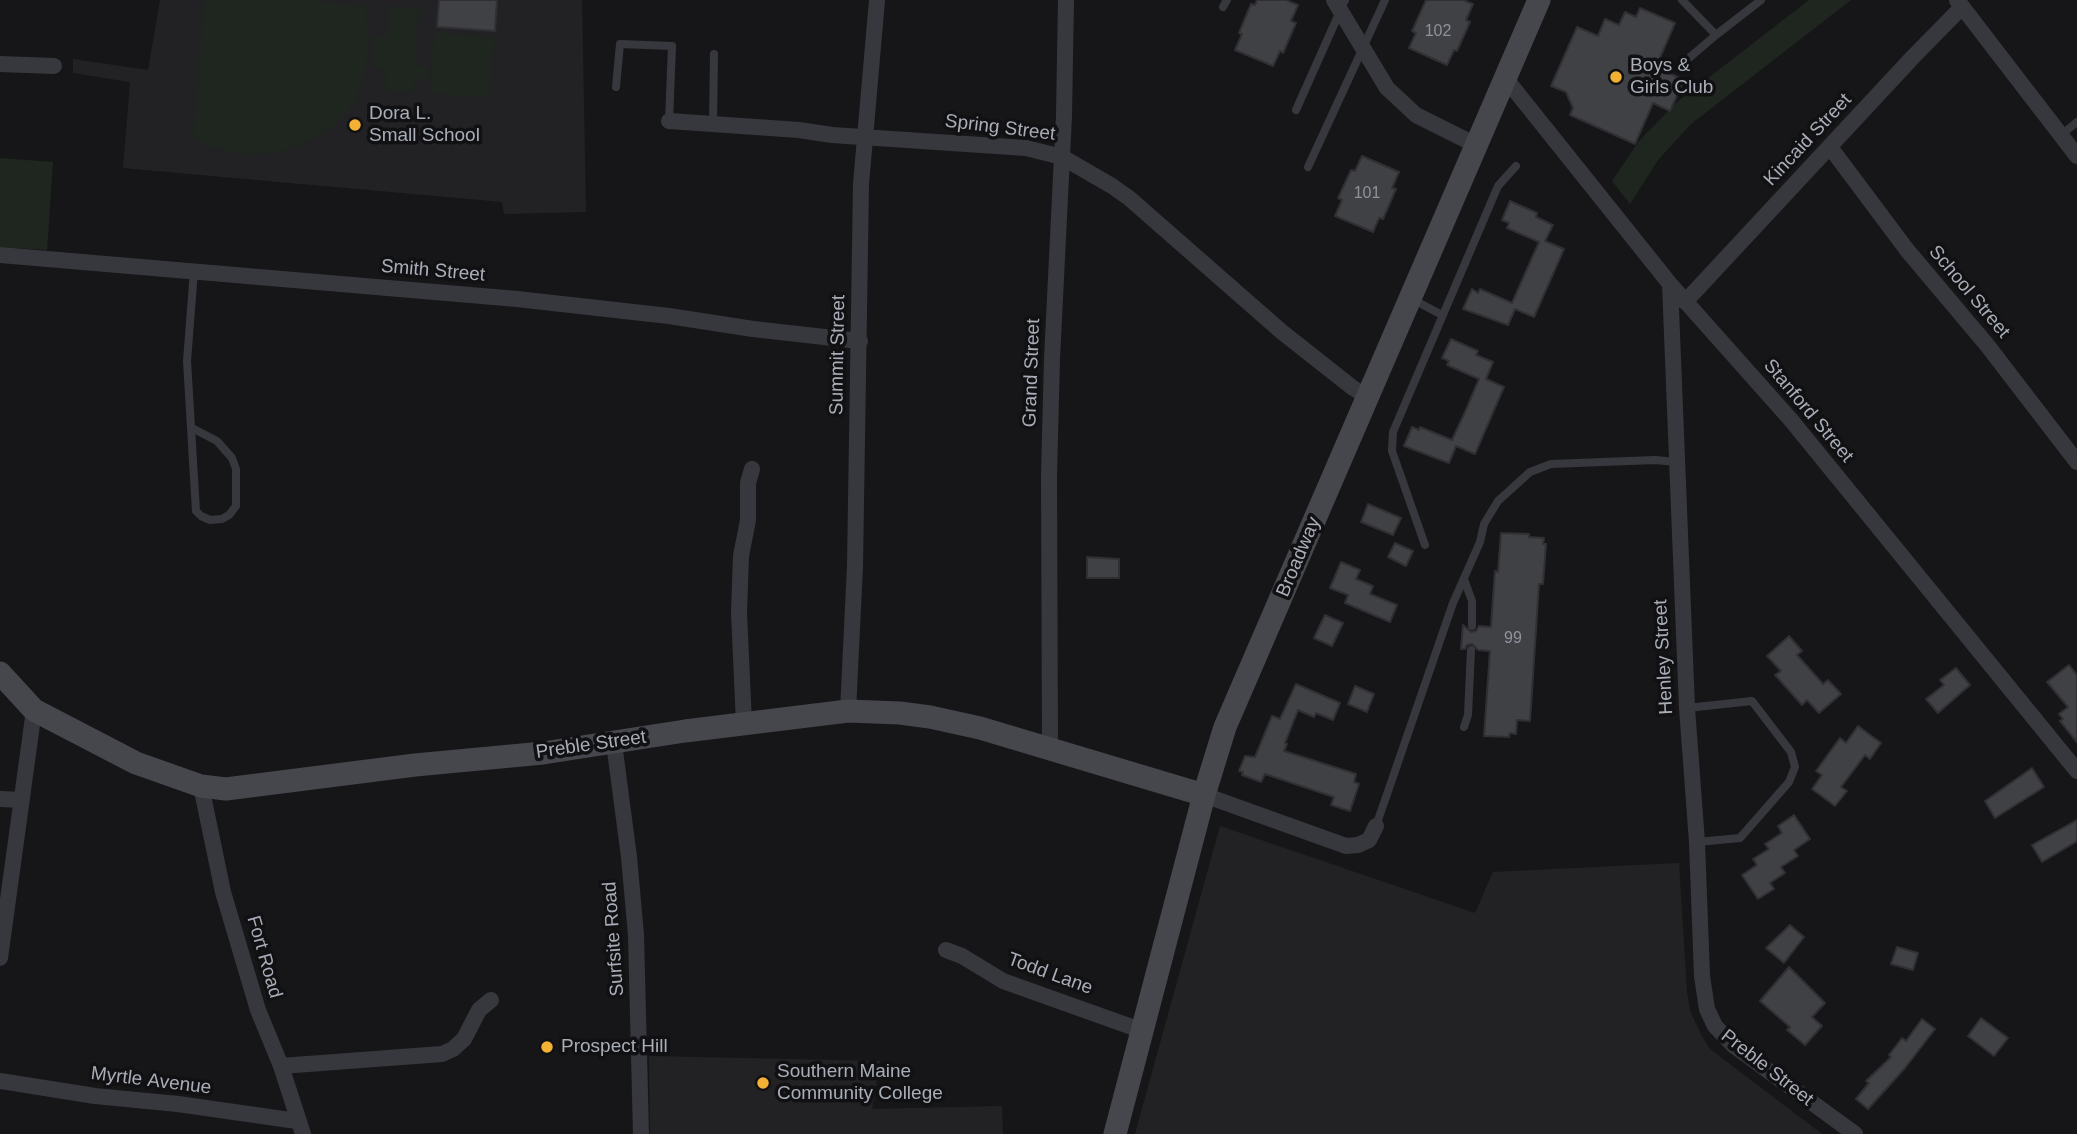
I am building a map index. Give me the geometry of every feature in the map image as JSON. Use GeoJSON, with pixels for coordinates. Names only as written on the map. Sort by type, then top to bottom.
{"type":"FeatureCollection","features":[{"type":"Feature","properties":{"kind":"street","name":"Summit Street"},"geometry":{"type":"LineString","coordinates":[[848,711],[855,566],[861,184],[877,0]]}},
{"type":"Feature","properties":{"kind":"street","name":"Grand Street"},"geometry":{"type":"LineString","coordinates":[[1050,748],[1049,475],[1066,0]]}},
{"type":"Feature","properties":{"kind":"street","name":"Broadway"},"geometry":{"type":"LineString","coordinates":[[1115,1134],[1204,795],[1225,727],[1539,0]]}},
{"type":"Feature","properties":{"kind":"street"},"geometry":{"type":"LineString","coordinates":[[1340,4],[1362,49],[1387,88],[1416,116],[1476,145]]}},
{"type":"Feature","properties":{"kind":"street"},"geometry":{"type":"LineString","coordinates":[[1959,4],[2077,156]]}},
{"type":"Feature","properties":{"kind":"street","name":"Kincaid Street"},"geometry":{"type":"LineString","coordinates":[[1685,302],[1959,4]]}},
{"type":"Feature","properties":{"kind":"street"},"geometry":{"type":"LineString","coordinates":[[0,64],[54,66]]}},
{"type":"Feature","properties":{"kind":"street","name":"Stanford Street"},"geometry":{"type":"LineString","coordinates":[[1506,79],[1670,284],[1791,420],[2077,771]]}},
{"type":"Feature","properties":{"kind":"street","name":"Spring Street"},"geometry":{"type":"LineString","coordinates":[[669,121],[1026,148],[1062,157],[1129,198],[1282,332],[1368,397]]}},
{"type":"Feature","properties":{"kind":"street","name":"School Street"},"geometry":{"type":"LineString","coordinates":[[1830,147],[1907,250],[1994,354],[2077,462]]}},
{"type":"Feature","properties":{"kind":"street","name":"Smith Street"},"geometry":{"type":"LineString","coordinates":[[0,255],[517,299],[860,341]]}},
{"type":"Feature","properties":{"kind":"street","name":"Henley Street"},"geometry":{"type":"LineString","coordinates":[[1670,284],[1687,708],[1697,842],[1702,976],[1707,1009],[1715,1026]]}},
{"type":"Feature","properties":{"kind":"street"},"geometry":{"type":"LineString","coordinates":[[744,724],[739,612],[741,556],[748,520],[748,483],[752,469]]}},
{"type":"Feature","properties":{"kind":"street","name":"Preble Street"},"geometry":{"type":"LineString","coordinates":[[0,673],[34,710],[136,763],[201,786],[226,789],[614,743],[685,731],[848,711],[930,717],[1050,748],[1204,795]]}},
{"type":"Feature","properties":{"kind":"street"},"geometry":{"type":"LineString","coordinates":[[0,958],[34,710]]}},
{"type":"Feature","properties":{"kind":"street","name":"Surfsite Road"},"geometry":{"type":"LineString","coordinates":[[614,743],[636,935],[641,1134]]}},
{"type":"Feature","properties":{"kind":"street","name":"Fort Road"},"geometry":{"type":"LineString","coordinates":[[201,786],[223,892],[258,1010],[281,1066],[300,1127]]}},
{"type":"Feature","properties":{"kind":"street"},"geometry":{"type":"LineString","coordinates":[[1204,795],[1346,846],[1369,840],[1376,826]]}},
{"type":"Feature","properties":{"kind":"street"},"geometry":{"type":"LineString","coordinates":[[0,799],[22,800]]}},
{"type":"Feature","properties":{"kind":"street","name":"Todd Lane"},"geometry":{"type":"LineString","coordinates":[[946,950],[962,956],[1003,981],[1143,1031]]}},
{"type":"Feature","properties":{"kind":"street"},"geometry":{"type":"LineString","coordinates":[[281,1066],[442,1054],[464,1039],[479,1010],[491,999]]}},
{"type":"Feature","properties":{"kind":"street","name":"Preble Street"},"geometry":{"type":"LineString","coordinates":[[1715,1026],[1733,1045],[1855,1134]]}},
{"type":"Feature","properties":{"kind":"street","name":"Myrtle Avenue"},"geometry":{"type":"LineString","coordinates":[[0,1081],[95,1096],[178,1104],[300,1127]]}},
{"type":"Feature","properties":{"kind":"lane"},"geometry":{"type":"LineString","coordinates":[[1308,167],[1385,0]]}},
{"type":"Feature","properties":{"kind":"lane"},"geometry":{"type":"LineString","coordinates":[[1684,0],[1716,35]]}},
{"type":"Feature","properties":{"kind":"lane"},"geometry":{"type":"LineString","coordinates":[[1682,64],[1761,0]]}},
{"type":"Feature","properties":{"kind":"lane"},"geometry":{"type":"LineString","coordinates":[[1296,110],[1340,4]]}},
{"type":"Feature","properties":{"kind":"lane"},"geometry":{"type":"LineString","coordinates":[[616,87],[620,44],[672,46],[669,121]]}},
{"type":"Feature","properties":{"kind":"lane"},"geometry":{"type":"LineString","coordinates":[[712,124],[714,54]]}},
{"type":"Feature","properties":{"kind":"lane"},"geometry":{"type":"LineString","coordinates":[[2061,135],[2077,122]]}},
{"type":"Feature","properties":{"kind":"lane"},"geometry":{"type":"LineString","coordinates":[[1425,545],[1392,451],[1393,432],[1498,186],[1517,166]]}},
{"type":"Feature","properties":{"kind":"lane"},"geometry":{"type":"LineString","coordinates":[[192,428],[217,442],[232,458],[236,469],[236,506],[222,519],[209,520],[196,511],[187,361],[194,271]]}},
{"type":"Feature","properties":{"kind":"lane"},"geometry":{"type":"LineString","coordinates":[[1412,299],[1442,315]]}},
{"type":"Feature","properties":{"kind":"lane"},"geometry":{"type":"LineString","coordinates":[[1376,826],[1453,603],[1480,542],[1485,524],[1498,501],[1531,472],[1551,464],[1655,460],[1678,463]]}},
{"type":"Feature","properties":{"kind":"lane"},"geometry":{"type":"LineString","coordinates":[[1464,579],[1472,601],[1472,626]]}},
{"type":"Feature","properties":{"kind":"lane"},"geometry":{"type":"LineString","coordinates":[[1464,727],[1468,715],[1471,649]]}},
{"type":"Feature","properties":{"kind":"lane"},"geometry":{"type":"LineString","coordinates":[[1687,708],[1752,701],[1791,752],[1795,767],[1789,782],[1740,838],[1697,842]]}},
{"type":"Feature","properties":{"kind":"shaded area","name":"Dora L. Small School"},"geometry":{"type":"Polygon","coordinates":[[[160,0],[582,0],[586,212],[504,214],[502,202],[123,168],[130,82],[73,73],[73,59],[148,70],[160,0]]]}},
{"type":"Feature","properties":{"kind":"shaded area"},"geometry":{"type":"Polygon","coordinates":[[[205,0],[310,0],[365,7],[369,52],[357,99],[334,125],[302,144],[274,153],[244,154],[210,147],[193,136],[205,0]]]}},
{"type":"Feature","properties":{"kind":"shaded area"},"geometry":{"type":"Polygon","coordinates":[[[1809,0],[1851,0],[1691,124],[1658,160],[1630,204],[1612,181],[1639,141],[1676,103],[1809,0]]]}},
{"type":"Feature","properties":{"kind":"shaded area"},"geometry":{"type":"Polygon","coordinates":[[[388,6],[419,9],[415,65],[429,67],[428,80],[414,78],[413,93],[385,91],[386,69],[372,67],[374,37],[387,37],[388,6]]]}},
{"type":"Feature","properties":{"kind":"shaded area"},"geometry":{"type":"Polygon","coordinates":[[[435,32],[494,38],[489,98],[429,93],[435,32]]]}},
{"type":"Feature","properties":{"kind":"shaded area"},"geometry":{"type":"Polygon","coordinates":[[[0,158],[53,162],[47,250],[0,247],[0,158]]]}},
{"type":"Feature","properties":{"kind":"shaded area"},"geometry":{"type":"Polygon","coordinates":[[[1220,826],[1475,913],[1493,872],[1679,863],[1687,992],[1690,1011],[1702,1036],[1710,1049],[1822,1134],[1135,1134],[1220,826]]]}},
{"type":"Feature","properties":{"kind":"shaded area","name":"Southern Maine Community College"},"geometry":{"type":"Polygon","coordinates":[[[649,1056],[880,1061],[872,1109],[1002,1106],[1003,1134],[650,1134],[649,1056]]]}},
{"type":"Feature","properties":{"kind":"building"},"geometry":{"type":"Polygon","coordinates":[[[439,0],[497,0],[495,31],[437,27],[439,0]]]}},
{"type":"Feature","properties":{"kind":"building"},"geometry":{"type":"Polygon","coordinates":[[[1257,0],[1286,0],[1298,5],[1291,21],[1296,23],[1283,53],[1280,51],[1273,66],[1235,50],[1251,4],[1255,5],[1257,0]]]}},
{"type":"Feature","properties":{"kind":"building"},"geometry":{"type":"Polygon","coordinates":[[[1426,0],[1463,0],[1473,4],[1466,20],[1470,22],[1457,51],[1454,50],[1447,65],[1409,48],[1416,33],[1412,31],[1426,0]]]}},
{"type":"Feature","properties":{"kind":"building","name":"Boys & Girls Club"},"geometry":{"type":"Polygon","coordinates":[[[1640,8],[1675,23],[1659,60],[1674,66],[1671,74],[1684,80],[1670,111],[1653,103],[1635,144],[1570,115],[1573,108],[1566,92],[1551,86],[1577,27],[1598,36],[1605,19],[1619,25],[1625,12],[1636,17],[1640,8]]]}},
{"type":"Feature","properties":{"kind":"building"},"geometry":{"type":"Polygon","coordinates":[[[1362,156],[1399,172],[1392,188],[1396,189],[1383,219],[1379,218],[1373,232],[1335,216],[1342,200],[1338,198],[1351,170],[1355,171],[1362,156]]]}},
{"type":"Feature","properties":{"kind":"building"},"geometry":{"type":"Polygon","coordinates":[[[1510,201],[1537,213],[1536,217],[1553,225],[1545,241],[1564,249],[1534,317],[1515,309],[1508,325],[1463,309],[1472,289],[1478,293],[1480,289],[1512,303],[1539,242],[1507,228],[1509,223],[1502,220],[1510,201]]]}},
{"type":"Feature","properties":{"kind":"building"},"geometry":{"type":"Polygon","coordinates":[[[1451,339],[1478,351],[1476,355],[1493,362],[1486,379],[1504,387],[1475,454],[1456,446],[1449,463],[1404,446],[1412,427],[1419,430],[1420,427],[1452,440],[1465,412],[1479,379],[1447,365],[1449,361],[1442,358],[1451,339]]]}},
{"type":"Feature","properties":{"kind":"building"},"geometry":{"type":"Polygon","coordinates":[[[1368,504],[1401,518],[1393,535],[1361,522],[1368,504]]]}},
{"type":"Feature","properties":{"kind":"building"},"geometry":{"type":"Polygon","coordinates":[[[1501,533],[1529,534],[1529,537],[1544,538],[1543,544],[1546,544],[1543,584],[1539,584],[1530,721],[1517,720],[1516,734],[1510,733],[1509,737],[1484,736],[1490,651],[1478,650],[1472,644],[1461,649],[1463,625],[1471,632],[1476,631],[1479,626],[1491,627],[1501,533]]]}},
{"type":"Feature","properties":{"kind":"building"},"geometry":{"type":"Polygon","coordinates":[[[1395,543],[1413,551],[1406,566],[1388,557],[1395,543]]]}},
{"type":"Feature","properties":{"kind":"building"},"geometry":{"type":"Polygon","coordinates":[[[1087,557],[1119,559],[1119,578],[1087,578],[1087,557]]]}},
{"type":"Feature","properties":{"kind":"building"},"geometry":{"type":"Polygon","coordinates":[[[1341,562],[1360,570],[1356,579],[1373,586],[1370,594],[1397,605],[1390,622],[1345,603],[1348,595],[1330,588],[1341,562]]]}},
{"type":"Feature","properties":{"kind":"building"},"geometry":{"type":"Polygon","coordinates":[[[1325,615],[1343,623],[1332,646],[1314,638],[1325,615]]]}},
{"type":"Feature","properties":{"kind":"building"},"geometry":{"type":"Polygon","coordinates":[[[1789,636],[1802,651],[1797,655],[1823,684],[1828,680],[1841,694],[1819,713],[1807,700],[1802,705],[1775,675],[1781,671],[1767,656],[1789,636]]]}},
{"type":"Feature","properties":{"kind":"building"},"geometry":{"type":"Polygon","coordinates":[[[2069,665],[2077,675],[2077,742],[2060,721],[2063,719],[2059,714],[2068,707],[2047,682],[2069,665]]]}},
{"type":"Feature","properties":{"kind":"building"},"geometry":{"type":"Polygon","coordinates":[[[1956,668],[1970,685],[1938,713],[1926,699],[1944,685],[1940,680],[1956,668]]]}},
{"type":"Feature","properties":{"kind":"building"},"geometry":{"type":"Polygon","coordinates":[[[1296,684],[1340,703],[1333,720],[1316,713],[1314,717],[1298,710],[1284,751],[1356,774],[1354,782],[1359,784],[1350,811],[1331,805],[1334,797],[1265,774],[1261,782],[1242,775],[1243,772],[1239,771],[1245,756],[1255,757],[1272,716],[1280,719],[1296,684]]]}},
{"type":"Feature","properties":{"kind":"building"},"geometry":{"type":"Polygon","coordinates":[[[1355,686],[1374,694],[1367,712],[1348,704],[1355,686]]]}},
{"type":"Feature","properties":{"kind":"building"},"geometry":{"type":"Polygon","coordinates":[[[1858,726],[1881,743],[1870,759],[1865,755],[1841,787],[1847,791],[1835,806],[1812,789],[1822,775],[1816,771],[1840,738],[1846,743],[1858,726]]]}},
{"type":"Feature","properties":{"kind":"building"},"geometry":{"type":"Polygon","coordinates":[[[2032,768],[2044,787],[1995,818],[1985,801],[2032,768]]]}},
{"type":"Feature","properties":{"kind":"building"},"geometry":{"type":"Polygon","coordinates":[[[1794,815],[1810,839],[1794,850],[1798,856],[1781,867],[1785,873],[1770,883],[1774,889],[1758,899],[1742,875],[1757,865],[1753,859],[1769,849],[1765,844],[1782,833],[1778,826],[1794,815]]]}},
{"type":"Feature","properties":{"kind":"building"},"geometry":{"type":"Polygon","coordinates":[[[2077,820],[2077,841],[2042,862],[2032,845],[2077,820]]]}},
{"type":"Feature","properties":{"kind":"building"},"geometry":{"type":"Polygon","coordinates":[[[1790,925],[1804,937],[1784,963],[1766,948],[1790,925]]]}},
{"type":"Feature","properties":{"kind":"building"},"geometry":{"type":"Polygon","coordinates":[[[1897,947],[1918,953],[1913,970],[1891,964],[1897,947]]]}},
{"type":"Feature","properties":{"kind":"building"},"geometry":{"type":"Polygon","coordinates":[[[1789,967],[1825,1003],[1812,1017],[1822,1026],[1805,1045],[1787,1030],[1790,1027],[1760,1001],[1789,967]]]}},
{"type":"Feature","properties":{"kind":"building"},"geometry":{"type":"Polygon","coordinates":[[[1981,1018],[2008,1038],[1994,1056],[1968,1036],[1981,1018]]]}},
{"type":"Feature","properties":{"kind":"building"},"geometry":{"type":"Polygon","coordinates":[[[1922,1019],[1935,1029],[1868,1109],[1856,1099],[1869,1083],[1866,1081],[1891,1057],[1889,1055],[1902,1038],[1906,1041],[1922,1019]]]}},
{"type":"Feature","properties":{"kind":"place","name":"Boys & Girls Club"},"geometry":{"type":"Point","coordinates":[1616,77]}},
{"type":"Feature","properties":{"kind":"place","name":"Dora L. Small School"},"geometry":{"type":"Point","coordinates":[355,125]}},
{"type":"Feature","properties":{"kind":"place","name":"Prospect Hill"},"geometry":{"type":"Point","coordinates":[547,1047]}},
{"type":"Feature","properties":{"kind":"place","name":"Southern Maine Community College"},"geometry":{"type":"Point","coordinates":[763,1083]}}]}
